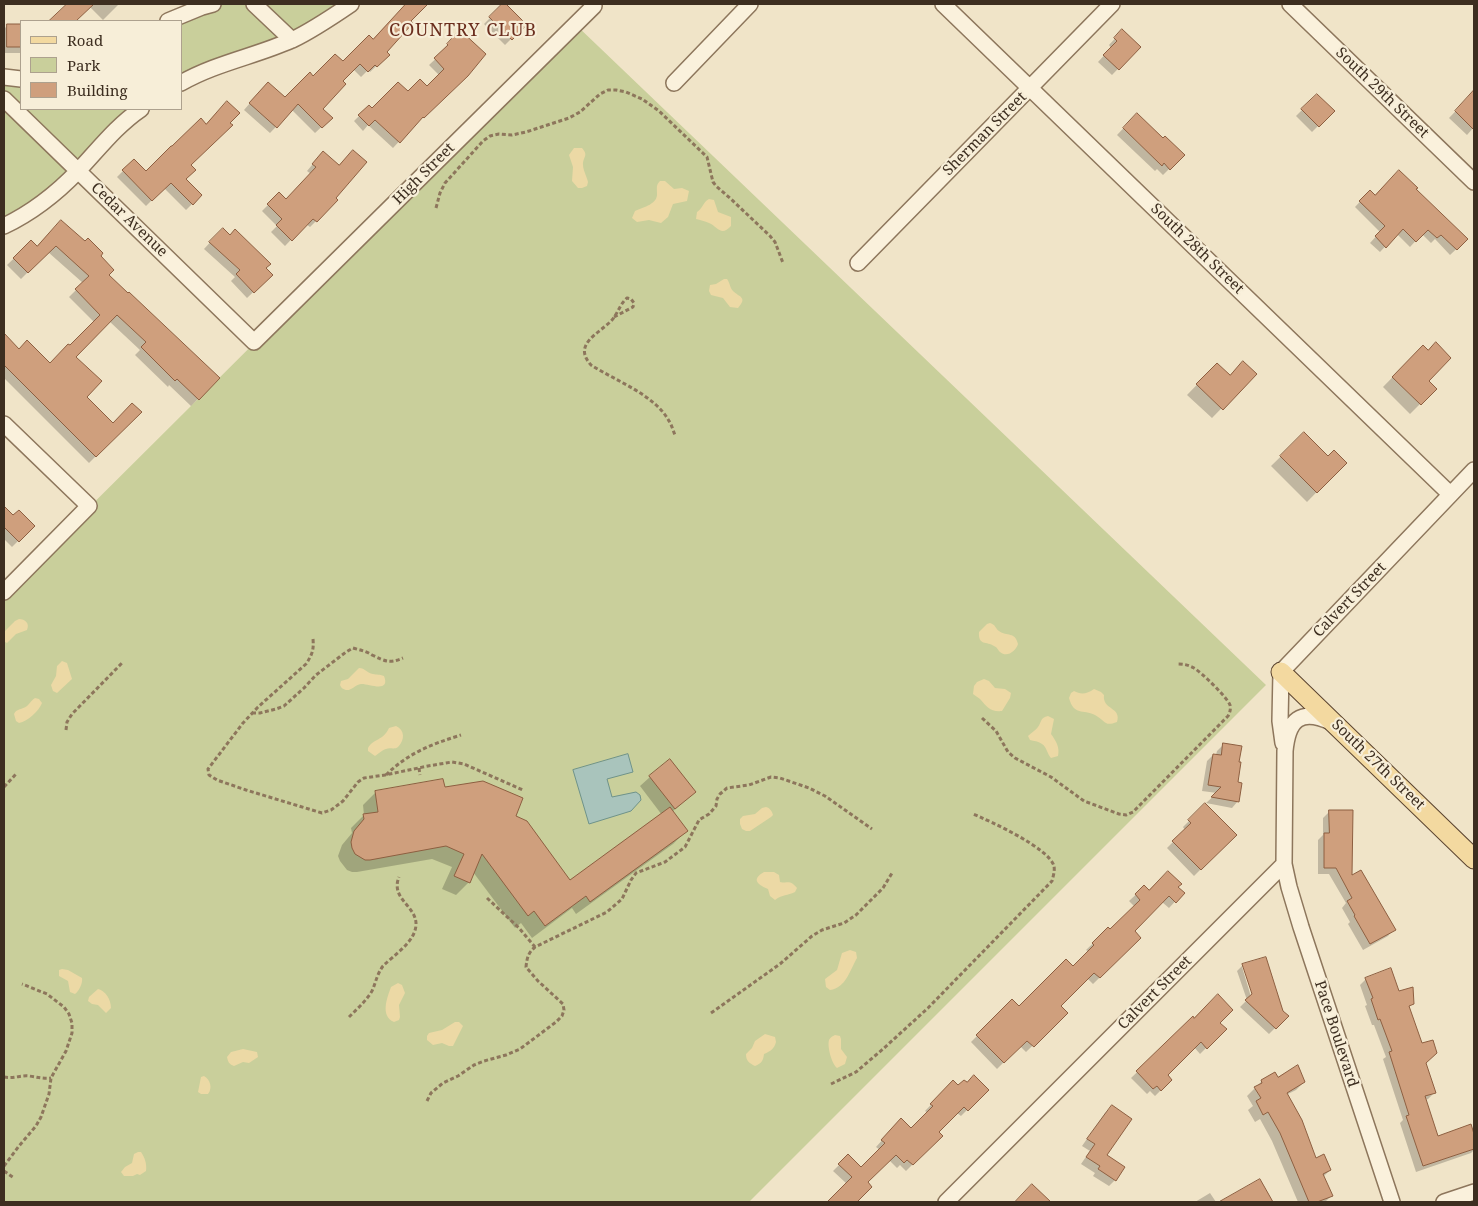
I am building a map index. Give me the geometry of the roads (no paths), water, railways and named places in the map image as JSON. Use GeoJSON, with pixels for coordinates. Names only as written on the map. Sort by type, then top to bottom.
{"type":"FeatureCollection","features":[{"type":"Feature","properties":{"kind":"main road","name":"South 27th Street"},"geometry":{"type":"LineString","coordinates":[[1281,672],[1472,854]]}},
{"type":"Feature","properties":{"kind":"street"},"geometry":{"type":"LineString","coordinates":[[170,20],[213,4]]}},
{"type":"Feature","properties":{"kind":"street"},"geometry":{"type":"LineString","coordinates":[[254,4],[292,40]]}},
{"type":"Feature","properties":{"kind":"street"},"geometry":{"type":"LineString","coordinates":[[182,83],[220,65],[292,40],[351,4]]}},
{"type":"Feature","properties":{"kind":"street"},"geometry":{"type":"LineString","coordinates":[[674,83],[750,4]]}},
{"type":"Feature","properties":{"kind":"street","name":"South 28th Street"},"geometry":{"type":"LineString","coordinates":[[943,4],[1450,494]]}},
{"type":"Feature","properties":{"kind":"street","name":"Sherman Street"},"geometry":{"type":"LineString","coordinates":[[858,263],[1112,4]]}},
{"type":"Feature","properties":{"kind":"street","name":"South 29th Street"},"geometry":{"type":"LineString","coordinates":[[1290,4],[1474,182]]}},
{"type":"Feature","properties":{"kind":"street","name":"High Street"},"geometry":{"type":"LineString","coordinates":[[254,342],[594,6]]}},
{"type":"Feature","properties":{"kind":"street"},"geometry":{"type":"LineString","coordinates":[[4,77],[20,79]]}},
{"type":"Feature","properties":{"kind":"street","name":"Cedar Avenue"},"geometry":{"type":"LineString","coordinates":[[4,99],[254,342]]}},
{"type":"Feature","properties":{"kind":"street"},"geometry":{"type":"LineString","coordinates":[[4,226],[40,204],[63,186],[119,127],[140,110]]}},
{"type":"Feature","properties":{"kind":"street"},"geometry":{"type":"LineString","coordinates":[[4,424],[89,506],[4,592]]}},
{"type":"Feature","properties":{"kind":"street","name":"Calvert Street"},"geometry":{"type":"LineString","coordinates":[[1281,672],[1474,470]]}},
{"type":"Feature","properties":{"kind":"street"},"geometry":{"type":"LineString","coordinates":[[1281,672],[1280,721],[1285,751]]}},
{"type":"Feature","properties":{"kind":"street"},"geometry":{"type":"LineString","coordinates":[[1284,864],[1286,736],[1290,727],[1305,716],[1322,718],[1334,724]]}},
{"type":"Feature","properties":{"kind":"street","name":"Calvert Street"},"geometry":{"type":"LineString","coordinates":[[946,1202],[1284,864]]}},
{"type":"Feature","properties":{"kind":"street","name":"Pace Boulevard"},"geometry":{"type":"LineString","coordinates":[[1284,864],[1300,926],[1392,1202]]}},
{"type":"Feature","properties":{"kind":"street"},"geometry":{"type":"LineString","coordinates":[[1444,1202],[1474,1192]]}},
{"type":"Feature","properties":{"kind":"water"},"geometry":{"type":"Polygon","coordinates":[[[628,754],[633,772],[607,779],[612,797],[636,792],[640,795],[641,800],[631,811],[589,824],[573,770],[628,754]]]}},
{"type":"Feature","properties":{"kind":"district","name":"COUNTRY CLUB"},"geometry":{"type":"Point","coordinates":[463,31]}}]}
